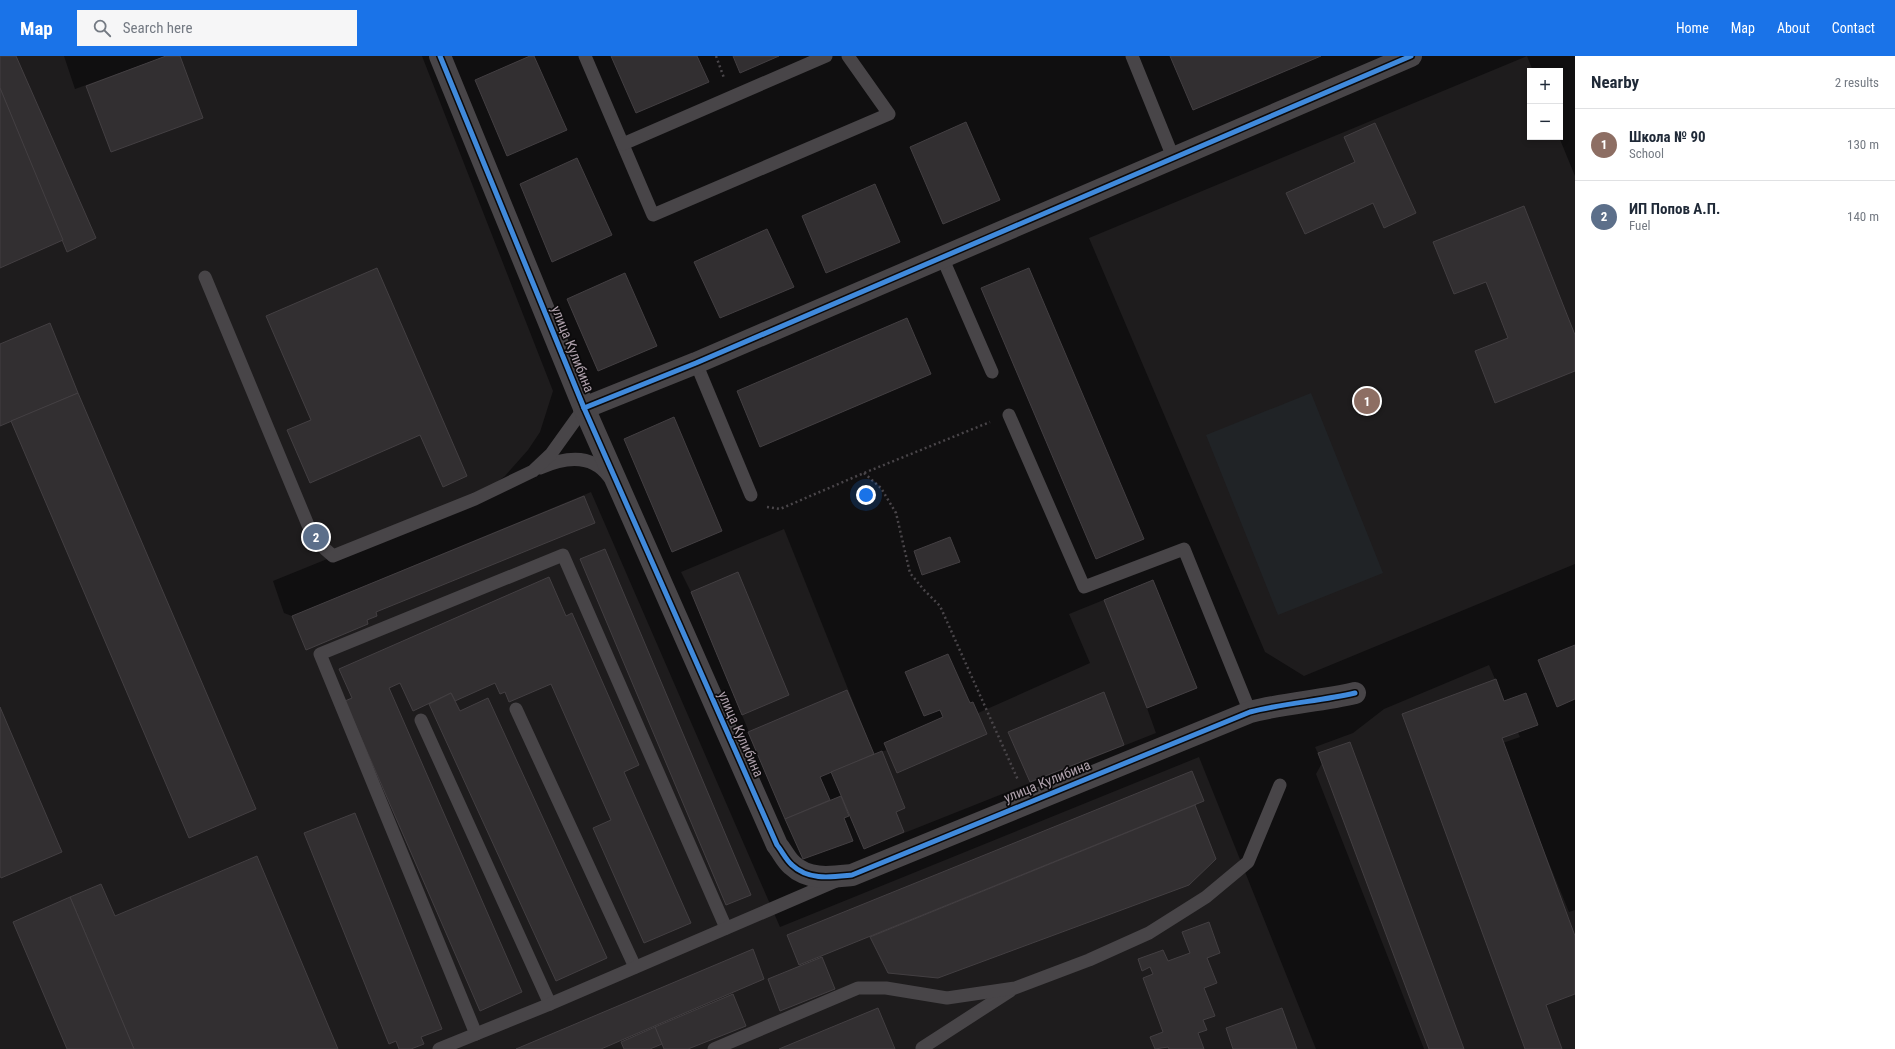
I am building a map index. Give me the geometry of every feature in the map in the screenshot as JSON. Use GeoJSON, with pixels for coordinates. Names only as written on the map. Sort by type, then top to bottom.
{"type":"FeatureCollection","features":[{"type":"Feature","properties":{"kind":"street","name":"улица Кулибина"},"geometry":{"type":"LineString","coordinates":[[440,56],[584,408],[777,845],[792,865],[806,874],[826,878],[852,874],[1250,712],[1272,706],[1325,700],[1355,693]]}},
{"type":"Feature","properties":{"kind":"street"},"geometry":{"type":"LineString","coordinates":[[584,408],[696,363],[1411,56]]}},
{"type":"Feature","properties":{"kind":"lane"},"geometry":{"type":"LineString","coordinates":[[585,56],[654,215],[889,114],[848,56]]}},
{"type":"Feature","properties":{"kind":"lane"},"geometry":{"type":"LineString","coordinates":[[623,144],[826,56]]}},
{"type":"Feature","properties":{"kind":"lane"},"geometry":{"type":"LineString","coordinates":[[1132,56],[1174,157]]}},
{"type":"Feature","properties":{"kind":"lane"},"geometry":{"type":"LineString","coordinates":[[942,257],[992,372]]}},
{"type":"Feature","properties":{"kind":"lane"},"geometry":{"type":"LineString","coordinates":[[205,277],[308,525]]}},
{"type":"Feature","properties":{"kind":"lane"},"geometry":{"type":"LineString","coordinates":[[696,363],[751,495]]}},
{"type":"Feature","properties":{"kind":"lane"},"geometry":{"type":"LineString","coordinates":[[533,471],[551,454],[584,408]]}},
{"type":"Feature","properties":{"kind":"lane"},"geometry":{"type":"LineString","coordinates":[[1009,415],[1084,587],[1184,549],[1250,712]]}},
{"type":"Feature","properties":{"kind":"lane"},"geometry":{"type":"LineString","coordinates":[[325,549],[333,556],[475,499],[549,464],[563,461],[591,461],[601,467],[629,508]]}},
{"type":"Feature","properties":{"kind":"lane"},"geometry":{"type":"LineString","coordinates":[[476,1034],[320,654],[563,555],[726,928]]}},
{"type":"Feature","properties":{"kind":"lane"},"geometry":{"type":"LineString","coordinates":[[516,709],[635,967]]}},
{"type":"Feature","properties":{"kind":"lane"},"geometry":{"type":"LineString","coordinates":[[421,720],[550,1004]]}},
{"type":"Feature","properties":{"kind":"lane"},"geometry":{"type":"LineString","coordinates":[[922,1048],[1015,988],[1089,960],[1149,933],[1206,897],[1248,862],[1280,785]]}},
{"type":"Feature","properties":{"kind":"lane"},"geometry":{"type":"LineString","coordinates":[[439,1049],[550,1004],[852,874]]}},
{"type":"Feature","properties":{"kind":"lane"},"geometry":{"type":"LineString","coordinates":[[714,1049],[858,988],[886,988],[947,998],[1015,988]]}},
{"type":"Feature","properties":{"kind":"path"},"geometry":{"type":"LineString","coordinates":[[751,495],[764,507],[780,509],[864,473],[1009,415]]}},
{"type":"Feature","properties":{"kind":"path"},"geometry":{"type":"LineString","coordinates":[[864,473],[880,488],[896,514],[910,573],[940,606],[1028,802]]}},
{"type":"Feature","properties":{"kind":"shaded area"},"geometry":{"type":"Polygon","coordinates":[[[0,56],[64,56],[75,89],[166,56],[422,56],[553,391],[540,432],[528,450],[505,476],[475,499],[273,581],[284,613],[292,616],[591,492],[780,927],[1199,757],[1316,1049],[0,1049],[0,56]]]}},
{"type":"Feature","properties":{"kind":"shaded area"},"geometry":{"type":"Polygon","coordinates":[[[1527,56],[1532,68],[1527,68],[1527,140],[1560,140],[1575,176],[1575,564],[1304,676],[1265,652],[1089,238],[1527,56]]]}},
{"type":"Feature","properties":{"kind":"shaded area"},"geometry":{"type":"Polygon","coordinates":[[[1311,393],[1383,573],[1278,615],[1206,435],[1311,393]]]}},
{"type":"Feature","properties":{"kind":"shaded area"},"geometry":{"type":"Polygon","coordinates":[[[784,529],[874,754],[887,750],[884,743],[943,717],[940,710],[924,716],[905,672],[948,654],[969,703],[973,702],[978,713],[1090,663],[1069,614],[1153,580],[1197,688],[1147,708],[1156,733],[864,849],[831,772],[820,777],[830,800],[785,819],[691,592],[681,572],[784,529]]]}},
{"type":"Feature","properties":{"kind":"shaded area"},"geometry":{"type":"Polygon","coordinates":[[[1489,665],[1520,737],[1503,743],[1569,912],[1575,910],[1575,1049],[1424,1049],[1316,774],[1322,763],[1315,747],[1353,733],[1384,709],[1489,665]]]}},
{"type":"Feature","properties":{"kind":"building"},"geometry":{"type":"Polygon","coordinates":[[[0,56],[16,56],[96,238],[67,252],[0,88],[0,56]]]}},
{"type":"Feature","properties":{"kind":"building"},"geometry":{"type":"Polygon","coordinates":[[[166,56],[180,56],[203,118],[111,152],[86,86],[166,56]]]}},
{"type":"Feature","properties":{"kind":"building"},"geometry":{"type":"Polygon","coordinates":[[[530,56],[534,56],[567,130],[507,156],[475,80],[530,56]]]}},
{"type":"Feature","properties":{"kind":"building"},"geometry":{"type":"Polygon","coordinates":[[[611,56],[697,56],[709,82],[636,113],[611,56]]]}},
{"type":"Feature","properties":{"kind":"building"},"geometry":{"type":"Polygon","coordinates":[[[733,56],[779,56],[740,73],[733,56]]]}},
{"type":"Feature","properties":{"kind":"building"},"geometry":{"type":"Polygon","coordinates":[[[1170,56],[1321,56],[1193,110],[1170,56]]]}},
{"type":"Feature","properties":{"kind":"building"},"geometry":{"type":"Polygon","coordinates":[[[0,88],[63,240],[0,268],[0,88]]]}},
{"type":"Feature","properties":{"kind":"building"},"geometry":{"type":"Polygon","coordinates":[[[966,122],[1000,200],[943,224],[910,147],[966,122]]]}},
{"type":"Feature","properties":{"kind":"building"},"geometry":{"type":"Polygon","coordinates":[[[1375,123],[1416,213],[1384,228],[1373,203],[1305,234],[1286,193],[1355,162],[1344,137],[1375,123]]]}},
{"type":"Feature","properties":{"kind":"building"},"geometry":{"type":"Polygon","coordinates":[[[577,158],[612,235],[552,262],[520,184],[577,158]]]}},
{"type":"Feature","properties":{"kind":"building"},"geometry":{"type":"Polygon","coordinates":[[[875,184],[900,242],[826,273],[802,216],[875,184]]]}},
{"type":"Feature","properties":{"kind":"building"},"geometry":{"type":"Polygon","coordinates":[[[1524,206],[1575,335],[1575,371],[1495,403],[1475,351],[1508,338],[1486,282],[1454,294],[1433,242],[1524,206]]]}},
{"type":"Feature","properties":{"kind":"building"},"geometry":{"type":"Polygon","coordinates":[[[767,229],[794,287],[720,318],[694,262],[767,229]]]}},
{"type":"Feature","properties":{"kind":"building"},"geometry":{"type":"Polygon","coordinates":[[[377,268],[467,476],[443,487],[420,435],[310,483],[287,430],[311,420],[266,316],[377,268]]]}},
{"type":"Feature","properties":{"kind":"building"},"geometry":{"type":"Polygon","coordinates":[[[1029,268],[1144,539],[1096,559],[981,288],[1029,268]]]}},
{"type":"Feature","properties":{"kind":"building"},"geometry":{"type":"Polygon","coordinates":[[[625,273],[657,346],[598,371],[567,299],[625,273]]]}},
{"type":"Feature","properties":{"kind":"building"},"geometry":{"type":"Polygon","coordinates":[[[907,318],[931,374],[760,447],[737,391],[907,318]]]}},
{"type":"Feature","properties":{"kind":"building"},"geometry":{"type":"Polygon","coordinates":[[[50,323],[78,393],[0,426],[0,344],[50,323]]]}},
{"type":"Feature","properties":{"kind":"building"},"geometry":{"type":"Polygon","coordinates":[[[78,393],[256,809],[189,838],[11,421],[78,393]]]}},
{"type":"Feature","properties":{"kind":"building"},"geometry":{"type":"Polygon","coordinates":[[[674,417],[722,531],[672,552],[624,439],[674,417]]]}},
{"type":"Feature","properties":{"kind":"building"},"geometry":{"type":"Polygon","coordinates":[[[584,496],[595,523],[376,612],[377,616],[367,620],[368,624],[306,650],[292,616],[584,496]]]}},
{"type":"Feature","properties":{"kind":"building"},"geometry":{"type":"Polygon","coordinates":[[[950,537],[960,562],[922,575],[914,551],[950,537]]]}},
{"type":"Feature","properties":{"kind":"building"},"geometry":{"type":"Polygon","coordinates":[[[605,549],[751,895],[726,905],[580,559],[605,549]]]}},
{"type":"Feature","properties":{"kind":"building"},"geometry":{"type":"Polygon","coordinates":[[[738,572],[789,695],[742,715],[691,592],[738,572]]]}},
{"type":"Feature","properties":{"kind":"building"},"geometry":{"type":"Polygon","coordinates":[[[549,577],[566,616],[572,613],[639,765],[624,772],[691,923],[644,943],[593,828],[611,820],[551,684],[509,702],[505,692],[500,694],[495,683],[455,701],[451,693],[413,711],[400,683],[389,688],[522,992],[480,1011],[345,701],[352,698],[339,669],[549,577]]]}},
{"type":"Feature","properties":{"kind":"building"},"geometry":{"type":"Polygon","coordinates":[[[1153,580],[1197,688],[1147,708],[1104,600],[1153,580]]]}},
{"type":"Feature","properties":{"kind":"building"},"geometry":{"type":"Polygon","coordinates":[[[1575,645],[1575,699],[1557,707],[1538,660],[1575,645]]]}},
{"type":"Feature","properties":{"kind":"building"},"geometry":{"type":"Polygon","coordinates":[[[948,654],[970,703],[973,702],[987,734],[897,773],[884,743],[943,717],[940,710],[924,716],[905,672],[948,654]]]}},
{"type":"Feature","properties":{"kind":"building"},"geometry":{"type":"Polygon","coordinates":[[[1496,679],[1504,701],[1526,693],[1538,725],[1502,738],[1575,936],[1575,994],[1546,1005],[1562,1049],[1525,1049],[1402,714],[1496,679]]]}},
{"type":"Feature","properties":{"kind":"building"},"geometry":{"type":"Polygon","coordinates":[[[847,690],[874,754],[820,777],[830,800],[785,819],[748,732],[847,690]]]}},
{"type":"Feature","properties":{"kind":"building"},"geometry":{"type":"Polygon","coordinates":[[[1104,692],[1124,745],[1030,782],[1008,732],[1104,692]]]}},
{"type":"Feature","properties":{"kind":"building"},"geometry":{"type":"Polygon","coordinates":[[[451,693],[460,711],[488,698],[607,958],[556,981],[429,704],[451,693]]]}},
{"type":"Feature","properties":{"kind":"building"},"geometry":{"type":"Polygon","coordinates":[[[0,707],[62,852],[1,878],[0,876],[0,707]]]}},
{"type":"Feature","properties":{"kind":"building"},"geometry":{"type":"Polygon","coordinates":[[[1350,742],[1464,1049],[1429,1049],[1318,753],[1350,742]]]}},
{"type":"Feature","properties":{"kind":"building"},"geometry":{"type":"Polygon","coordinates":[[[882,751],[905,808],[896,812],[904,832],[864,849],[831,772],[882,751]]]}},
{"type":"Feature","properties":{"kind":"building"},"geometry":{"type":"Polygon","coordinates":[[[1192,771],[1204,801],[799,965],[787,935],[1192,771]]]}},
{"type":"Feature","properties":{"kind":"building"},"geometry":{"type":"Polygon","coordinates":[[[841,796],[849,816],[844,818],[853,841],[803,859],[785,819],[841,796]]]}},
{"type":"Feature","properties":{"kind":"building"},"geometry":{"type":"Polygon","coordinates":[[[1195,805],[1216,859],[1189,885],[938,978],[888,973],[870,937],[1195,805]]]}},
{"type":"Feature","properties":{"kind":"building"},"geometry":{"type":"Polygon","coordinates":[[[355,813],[442,1029],[421,1037],[424,1044],[411,1049],[399,1049],[396,1041],[389,1044],[304,833],[355,813]]]}},
{"type":"Feature","properties":{"kind":"building"},"geometry":{"type":"Polygon","coordinates":[[[257,856],[338,1049],[134,1049],[70,897],[101,884],[115,916],[257,856]]]}},
{"type":"Feature","properties":{"kind":"building"},"geometry":{"type":"Polygon","coordinates":[[[70,897],[134,1049],[67,1049],[13,922],[70,897]]]}},
{"type":"Feature","properties":{"kind":"building"},"geometry":{"type":"Polygon","coordinates":[[[1209,922],[1220,953],[1207,958],[1217,983],[1204,988],[1215,1016],[1203,1020],[1207,1030],[1198,1033],[1204,1049],[1169,1049],[1168,1047],[1155,1049],[1150,1037],[1163,1032],[1143,978],[1153,974],[1150,967],[1142,971],[1138,959],[1163,950],[1168,961],[1190,953],[1182,932],[1209,922]]]}},
{"type":"Feature","properties":{"kind":"building"},"geometry":{"type":"Polygon","coordinates":[[[753,949],[764,979],[601,1049],[516,1049],[753,949]]]}},
{"type":"Feature","properties":{"kind":"building"},"geometry":{"type":"Polygon","coordinates":[[[822,957],[835,989],[780,1011],[768,979],[822,957]]]}},
{"type":"Feature","properties":{"kind":"building"},"geometry":{"type":"Polygon","coordinates":[[[733,994],[746,1026],[688,1049],[664,1049],[655,1027],[733,994]]]}},
{"type":"Feature","properties":{"kind":"building"},"geometry":{"type":"Polygon","coordinates":[[[878,1008],[895,1049],[779,1049],[878,1008]]]}},
{"type":"Feature","properties":{"kind":"building"},"geometry":{"type":"Polygon","coordinates":[[[1282,1008],[1297,1049],[1233,1049],[1226,1028],[1282,1008]]]}},
{"type":"Feature","properties":{"kind":"building"},"geometry":{"type":"Polygon","coordinates":[[[655,1027],[662,1044],[650,1049],[624,1049],[621,1042],[655,1027]]]}},
{"type":"Feature","properties":{"kind":"cycle path"},"geometry":{"type":"LineString","coordinates":[[440,56],[584,408],[777,845],[790,863],[799,870],[806,874],[821,877],[852,875],[1250,712],[1276,706],[1355,693]]}},
{"type":"Feature","properties":{"kind":"cycle path"},"geometry":{"type":"LineString","coordinates":[[584,408],[696,363],[1411,56]]}},
{"type":"Feature","properties":{"kind":"place","name":"Школа № 90"},"geometry":{"type":"Point","coordinates":[1367,401]}},
{"type":"Feature","properties":{"kind":"place","name":"ИП Попов А.П."},"geometry":{"type":"Point","coordinates":[316,537]}}]}
